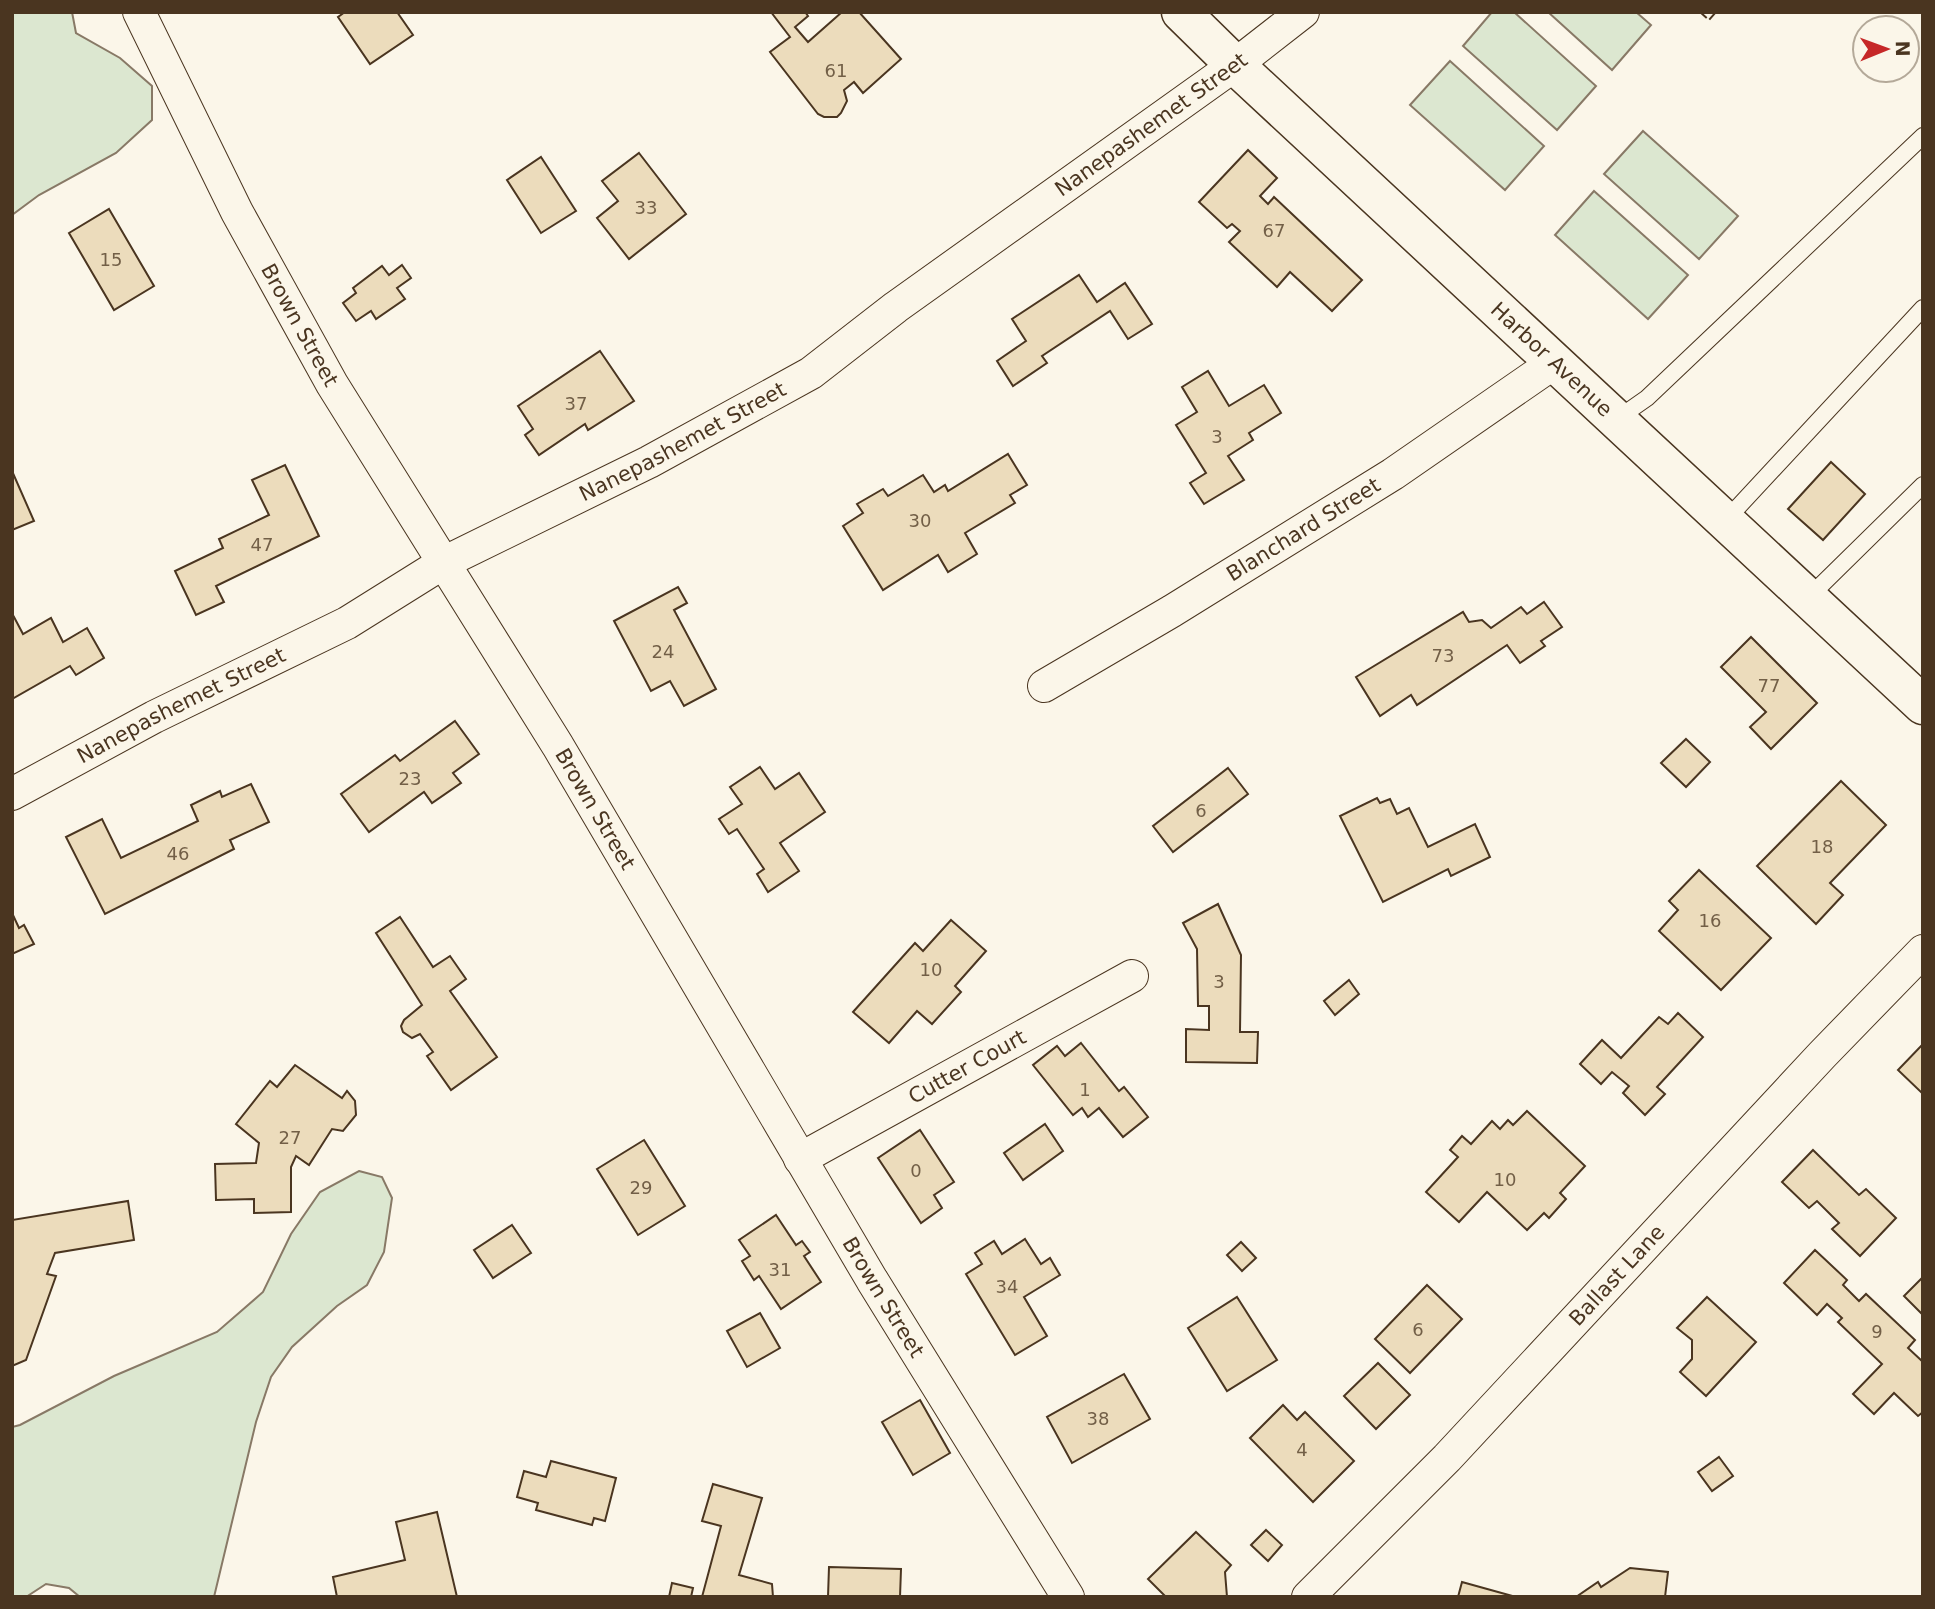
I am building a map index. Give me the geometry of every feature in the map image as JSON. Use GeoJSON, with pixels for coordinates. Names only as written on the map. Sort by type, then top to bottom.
{"type":"FeatureCollection","features":[{"type":"Feature","properties":{"kind":"main road","name":"Harbor Avenue"},"geometry":{"type":"LineString","coordinates":[[1181,12],[1923,705]]}},
{"type":"Feature","properties":{"kind":"street","name":"Nanepashemet Street"},"geometry":{"type":"LineString","coordinates":[[12,794],[154,717],[347,623],[443,562],[649,461],[811,373],[896,307],[1235,65],[1303,12]]}},
{"type":"Feature","properties":{"kind":"street","name":"Brown Street"},"geometry":{"type":"LineString","coordinates":[[151,19],[256,246],[332,384],[558,746],[886,1303],[1068,1597]]}},
{"type":"Feature","properties":{"kind":"street","name":"Blanchard Street"},"geometry":{"type":"LineString","coordinates":[[1044,686],[1393,474],[1555,362]]}},
{"type":"Feature","properties":{"kind":"street","name":"Ballast Lane"},"geometry":{"type":"LineString","coordinates":[[1308,1597],[1447,1458],[1822,1055],[1923,951]]}},
{"type":"Feature","properties":{"kind":"street","name":"Cutter Court"},"geometry":{"type":"LineString","coordinates":[[800,1159],[1132,976]]}},
{"type":"Feature","properties":{"kind":"lane"},"geometry":{"type":"LineString","coordinates":[[1617,419],[1647,398],[1923,136]]}},
{"type":"Feature","properties":{"kind":"lane"},"geometry":{"type":"LineString","coordinates":[[1725,522],[1923,308]]}},
{"type":"Feature","properties":{"kind":"lane"},"geometry":{"type":"LineString","coordinates":[[1809,597],[1923,485]]}},
{"type":"Feature","properties":{"kind":"green space"},"geometry":{"type":"Polygon","coordinates":[[[12,12],[72,12],[76,33],[120,58],[152,86],[152,120],[116,153],[39,195],[12,215],[12,12]]]}},
{"type":"Feature","properties":{"kind":"green space"},"geometry":{"type":"Polygon","coordinates":[[[1492,12],[1514,12],[1596,86],[1557,130],[1463,46],[1492,12]]]}},
{"type":"Feature","properties":{"kind":"green space"},"geometry":{"type":"Polygon","coordinates":[[[1548,12],[1636,12],[1651,25],[1612,70],[1548,12]]]}},
{"type":"Feature","properties":{"kind":"green space"},"geometry":{"type":"Polygon","coordinates":[[[1450,61],[1544,146],[1505,190],[1410,105],[1450,61]]]}},
{"type":"Feature","properties":{"kind":"green space"},"geometry":{"type":"Polygon","coordinates":[[[1643,131],[1738,216],[1699,259],[1604,174],[1643,131]]]}},
{"type":"Feature","properties":{"kind":"green space"},"geometry":{"type":"Polygon","coordinates":[[[1594,191],[1688,275],[1648,319],[1555,235],[1594,191]]]}},
{"type":"Feature","properties":{"kind":"green space"},"geometry":{"type":"Polygon","coordinates":[[[359,1171],[382,1177],[392,1198],[384,1252],[367,1285],[337,1306],[292,1347],[271,1377],[256,1422],[214,1597],[80,1597],[69,1588],[46,1584],[26,1597],[12,1597],[12,1427],[114,1376],[217,1332],[263,1292],[291,1234],[320,1192],[359,1171]]]}},
{"type":"Feature","properties":{"kind":"building"},"geometry":{"type":"Polygon","coordinates":[[[345,12],[397,12],[413,35],[370,64],[338,17],[345,12]]]}},
{"type":"Feature","properties":{"kind":"building"},"geometry":{"type":"Polygon","coordinates":[[[771,12],[805,12],[808,16],[795,27],[808,42],[842,12],[859,12],[901,59],[863,93],[854,82],[844,90],[847,101],[841,113],[837,117],[824,117],[818,114],[770,52],[790,37],[771,12]]]}},
{"type":"Feature","properties":{"kind":"building"},"geometry":{"type":"Polygon","coordinates":[[[1248,150],[1277,178],[1260,196],[1268,204],[1274,197],[1362,280],[1332,311],[1290,272],[1277,287],[1229,242],[1240,231],[1232,224],[1227,228],[1199,202],[1248,150]]]}},
{"type":"Feature","properties":{"kind":"building"},"geometry":{"type":"Polygon","coordinates":[[[639,153],[686,214],[629,259],[597,218],[618,201],[602,181],[639,153]]]}},
{"type":"Feature","properties":{"kind":"building"},"geometry":{"type":"Polygon","coordinates":[[[541,157],[576,211],[541,233],[507,180],[541,157]]]}},
{"type":"Feature","properties":{"kind":"building"},"geometry":{"type":"Polygon","coordinates":[[[109,209],[154,286],[114,310],[69,233],[109,209]]]}},
{"type":"Feature","properties":{"kind":"building"},"geometry":{"type":"Polygon","coordinates":[[[402,265],[411,278],[397,288],[405,299],[376,319],[371,311],[356,321],[343,303],[356,293],[353,288],[382,266],[389,275],[402,265]]]}},
{"type":"Feature","properties":{"kind":"building"},"geometry":{"type":"Polygon","coordinates":[[[1079,275],[1097,302],[1125,283],[1152,324],[1128,339],[1110,311],[1042,356],[1047,363],[1013,386],[997,361],[1026,341],[1012,319],[1079,275]]]}},
{"type":"Feature","properties":{"kind":"building"},"geometry":{"type":"Polygon","coordinates":[[[600,351],[634,401],[588,430],[585,424],[539,455],[525,435],[533,429],[518,406],[600,351]]]}},
{"type":"Feature","properties":{"kind":"building"},"geometry":{"type":"Polygon","coordinates":[[[1208,371],[1229,406],[1264,385],[1281,413],[1249,433],[1253,440],[1228,456],[1244,480],[1204,504],[1190,483],[1206,473],[1176,425],[1197,412],[1182,387],[1208,371]]]}},
{"type":"Feature","properties":{"kind":"building"},"geometry":{"type":"Polygon","coordinates":[[[1008,454],[1027,485],[1010,495],[1015,503],[965,533],[977,554],[948,572],[938,555],[883,590],[843,526],[863,513],[857,504],[883,489],[888,496],[923,475],[934,492],[945,485],[948,491],[1008,454]]]}},
{"type":"Feature","properties":{"kind":"building"},"geometry":{"type":"Polygon","coordinates":[[[1831,462],[1865,494],[1823,540],[1788,509],[1831,462]]]}},
{"type":"Feature","properties":{"kind":"building"},"geometry":{"type":"Polygon","coordinates":[[[285,465],[319,536],[216,586],[224,602],[196,615],[175,571],[223,548],[219,539],[269,515],[252,480],[285,465]]]}},
{"type":"Feature","properties":{"kind":"building"},"geometry":{"type":"Polygon","coordinates":[[[12,471],[34,521],[12,530],[12,471]]]}},
{"type":"Feature","properties":{"kind":"building"},"geometry":{"type":"Polygon","coordinates":[[[678,587],[687,603],[674,610],[716,689],[684,706],[670,681],[651,691],[614,621],[678,587]]]}},
{"type":"Feature","properties":{"kind":"building"},"geometry":{"type":"Polygon","coordinates":[[[1544,602],[1562,627],[1541,641],[1545,646],[1520,663],[1507,645],[1417,705],[1411,695],[1380,716],[1356,677],[1463,612],[1469,622],[1482,620],[1491,628],[1521,607],[1527,614],[1544,602]]]}},
{"type":"Feature","properties":{"kind":"building"},"geometry":{"type":"Polygon","coordinates":[[[14,617],[23,634],[51,618],[63,642],[87,628],[104,658],[76,675],[70,666],[12,699],[14,617]]]}},
{"type":"Feature","properties":{"kind":"building"},"geometry":{"type":"Polygon","coordinates":[[[1751,637],[1817,703],[1771,749],[1750,727],[1766,712],[1721,667],[1751,637]]]}},
{"type":"Feature","properties":{"kind":"building"},"geometry":{"type":"Polygon","coordinates":[[[455,721],[479,754],[453,773],[461,783],[432,803],[424,792],[369,832],[341,794],[395,755],[400,761],[455,721]]]}},
{"type":"Feature","properties":{"kind":"building"},"geometry":{"type":"Polygon","coordinates":[[[1686,739],[1710,762],[1686,787],[1661,763],[1686,739]]]}},
{"type":"Feature","properties":{"kind":"building"},"geometry":{"type":"Polygon","coordinates":[[[760,767],[775,789],[799,773],[825,812],[780,843],[799,871],[768,892],[757,874],[764,869],[737,829],[729,834],[719,819],[742,804],[730,787],[760,767]]]}},
{"type":"Feature","properties":{"kind":"building"},"geometry":{"type":"Polygon","coordinates":[[[1228,768],[1248,794],[1173,852],[1153,826],[1228,768]]]}},
{"type":"Feature","properties":{"kind":"building"},"geometry":{"type":"Polygon","coordinates":[[[1841,781],[1886,825],[1830,883],[1843,895],[1816,924],[1757,866],[1841,781]]]}},
{"type":"Feature","properties":{"kind":"building"},"geometry":{"type":"Polygon","coordinates":[[[251,784],[269,822],[230,840],[234,849],[105,914],[66,837],[102,819],[121,858],[198,821],[191,805],[220,791],[222,797],[251,784]]]}},
{"type":"Feature","properties":{"kind":"building"},"geometry":{"type":"Polygon","coordinates":[[[1377,798],[1380,803],[1390,799],[1397,814],[1409,808],[1428,847],[1475,824],[1490,857],[1451,876],[1448,869],[1383,902],[1340,816],[1377,798]]]}},
{"type":"Feature","properties":{"kind":"building"},"geometry":{"type":"Polygon","coordinates":[[[1699,870],[1771,938],[1721,990],[1659,931],[1678,910],[1669,901],[1699,870]]]}},
{"type":"Feature","properties":{"kind":"building"},"geometry":{"type":"Polygon","coordinates":[[[1218,904],[1241,955],[1240,1032],[1258,1032],[1257,1063],[1186,1062],[1186,1029],[1209,1030],[1209,1006],[1198,1006],[1197,949],[1183,923],[1218,904]]]}},
{"type":"Feature","properties":{"kind":"building"},"geometry":{"type":"Polygon","coordinates":[[[12,913],[19,928],[24,925],[34,944],[12,954],[12,913]]]}},
{"type":"Feature","properties":{"kind":"building"},"geometry":{"type":"Polygon","coordinates":[[[400,917],[433,967],[450,956],[466,979],[450,991],[497,1057],[451,1090],[427,1056],[433,1052],[420,1034],[412,1038],[403,1032],[401,1026],[404,1020],[422,1005],[376,933],[400,917]]]}},
{"type":"Feature","properties":{"kind":"building"},"geometry":{"type":"Polygon","coordinates":[[[951,920],[986,951],[955,986],[961,992],[932,1024],[917,1011],[889,1043],[853,1012],[915,943],[923,951],[951,920]]]}},
{"type":"Feature","properties":{"kind":"building"},"geometry":{"type":"Polygon","coordinates":[[[1349,980],[1359,994],[1335,1015],[1324,1001],[1349,980]]]}},
{"type":"Feature","properties":{"kind":"building"},"geometry":{"type":"Polygon","coordinates":[[[1678,1013],[1703,1037],[1657,1087],[1665,1094],[1645,1115],[1623,1093],[1629,1086],[1612,1072],[1601,1084],[1580,1064],[1602,1040],[1621,1058],[1659,1017],[1668,1024],[1678,1013]]]}},
{"type":"Feature","properties":{"kind":"building"},"geometry":{"type":"Polygon","coordinates":[[[1081,1043],[1119,1091],[1124,1087],[1148,1117],[1123,1137],[1099,1108],[1088,1117],[1082,1108],[1073,1115],[1033,1065],[1057,1046],[1065,1056],[1081,1043]]]}},
{"type":"Feature","properties":{"kind":"building"},"geometry":{"type":"Polygon","coordinates":[[[1923,1044],[1923,1094],[1898,1070],[1923,1044]]]}},
{"type":"Feature","properties":{"kind":"building"},"geometry":{"type":"Polygon","coordinates":[[[295,1065],[342,1098],[347,1091],[355,1101],[356,1115],[343,1131],[332,1129],[309,1165],[296,1156],[291,1167],[291,1212],[254,1213],[254,1199],[216,1200],[215,1164],[256,1163],[259,1143],[236,1124],[270,1081],[277,1087],[295,1065]]]}},
{"type":"Feature","properties":{"kind":"building"},"geometry":{"type":"Polygon","coordinates":[[[1527,1111],[1585,1166],[1560,1193],[1566,1199],[1549,1218],[1544,1213],[1527,1230],[1487,1192],[1459,1222],[1426,1192],[1458,1157],[1450,1150],[1462,1136],[1471,1144],[1492,1121],[1500,1129],[1508,1120],[1513,1125],[1527,1111]]]}},
{"type":"Feature","properties":{"kind":"building"},"geometry":{"type":"Polygon","coordinates":[[[1045,1124],[1063,1151],[1023,1180],[1004,1153],[1045,1124]]]}},
{"type":"Feature","properties":{"kind":"building"},"geometry":{"type":"Polygon","coordinates":[[[920,1130],[954,1182],[934,1195],[942,1208],[921,1223],[878,1158],[920,1130]]]}},
{"type":"Feature","properties":{"kind":"building"},"geometry":{"type":"Polygon","coordinates":[[[644,1140],[685,1206],[638,1235],[597,1169],[644,1140]]]}},
{"type":"Feature","properties":{"kind":"building"},"geometry":{"type":"Polygon","coordinates":[[[1813,1150],[1859,1195],[1866,1189],[1896,1218],[1860,1256],[1832,1229],[1839,1223],[1817,1201],[1809,1208],[1782,1182],[1813,1150]]]}},
{"type":"Feature","properties":{"kind":"building"},"geometry":{"type":"Polygon","coordinates":[[[128,1201],[134,1240],[55,1253],[47,1274],[56,1276],[26,1360],[12,1366],[12,1220],[128,1201]]]}},
{"type":"Feature","properties":{"kind":"building"},"geometry":{"type":"Polygon","coordinates":[[[776,1215],[796,1245],[802,1241],[810,1252],[804,1256],[821,1282],[781,1309],[759,1276],[754,1280],[742,1261],[750,1256],[739,1240],[776,1215]]]}},
{"type":"Feature","properties":{"kind":"building"},"geometry":{"type":"Polygon","coordinates":[[[512,1225],[531,1253],[493,1278],[474,1250],[512,1225]]]}},
{"type":"Feature","properties":{"kind":"building"},"geometry":{"type":"Polygon","coordinates":[[[1025,1239],[1041,1264],[1050,1258],[1060,1275],[1024,1297],[1047,1336],[1015,1355],[966,1274],[982,1264],[975,1253],[994,1241],[1002,1254],[1025,1239]]]}},
{"type":"Feature","properties":{"kind":"building"},"geometry":{"type":"Polygon","coordinates":[[[1241,1242],[1256,1258],[1242,1271],[1227,1255],[1241,1242]]]}},
{"type":"Feature","properties":{"kind":"building"},"geometry":{"type":"Polygon","coordinates":[[[1815,1250],[1847,1280],[1843,1285],[1859,1301],[1866,1294],[1915,1340],[1908,1348],[1923,1362],[1923,1412],[1918,1416],[1894,1393],[1874,1414],[1853,1394],[1882,1364],[1838,1322],[1842,1318],[1827,1304],[1817,1315],[1784,1283],[1815,1250]]]}},
{"type":"Feature","properties":{"kind":"building"},"geometry":{"type":"Polygon","coordinates":[[[1923,1277],[1923,1315],[1904,1296],[1923,1277]]]}},
{"type":"Feature","properties":{"kind":"building"},"geometry":{"type":"Polygon","coordinates":[[[1427,1285],[1462,1319],[1410,1373],[1375,1339],[1427,1285]]]}},
{"type":"Feature","properties":{"kind":"building"},"geometry":{"type":"Polygon","coordinates":[[[1237,1297],[1277,1360],[1227,1391],[1188,1328],[1237,1297]]]}},
{"type":"Feature","properties":{"kind":"building"},"geometry":{"type":"Polygon","coordinates":[[[1707,1297],[1756,1342],[1706,1396],[1680,1372],[1692,1359],[1692,1340],[1677,1328],[1707,1297]]]}},
{"type":"Feature","properties":{"kind":"building"},"geometry":{"type":"Polygon","coordinates":[[[760,1313],[780,1348],[747,1367],[727,1331],[760,1313]]]}},
{"type":"Feature","properties":{"kind":"building"},"geometry":{"type":"Polygon","coordinates":[[[1378,1363],[1410,1395],[1376,1429],[1344,1396],[1378,1363]]]}},
{"type":"Feature","properties":{"kind":"building"},"geometry":{"type":"Polygon","coordinates":[[[1124,1374],[1150,1419],[1072,1463],[1047,1417],[1124,1374]]]}},
{"type":"Feature","properties":{"kind":"building"},"geometry":{"type":"Polygon","coordinates":[[[920,1400],[950,1453],[913,1475],[882,1422],[920,1400]]]}},
{"type":"Feature","properties":{"kind":"building"},"geometry":{"type":"Polygon","coordinates":[[[1283,1405],[1297,1420],[1305,1412],[1354,1461],[1313,1502],[1250,1438],[1283,1405]]]}},
{"type":"Feature","properties":{"kind":"building"},"geometry":{"type":"Polygon","coordinates":[[[1719,1457],[1733,1476],[1712,1491],[1698,1472],[1719,1457]]]}},
{"type":"Feature","properties":{"kind":"building"},"geometry":{"type":"Polygon","coordinates":[[[551,1461],[616,1478],[605,1521],[594,1518],[592,1525],[536,1510],[538,1503],[517,1497],[524,1471],[546,1477],[551,1461]]]}},
{"type":"Feature","properties":{"kind":"building"},"geometry":{"type":"Polygon","coordinates":[[[713,1484],[762,1498],[739,1575],[772,1584],[773,1597],[702,1597],[721,1526],[702,1521],[713,1484]]]}},
{"type":"Feature","properties":{"kind":"building"},"geometry":{"type":"Polygon","coordinates":[[[437,1512],[457,1597],[337,1597],[333,1577],[405,1560],[396,1522],[437,1512]]]}},
{"type":"Feature","properties":{"kind":"building"},"geometry":{"type":"Polygon","coordinates":[[[1266,1530],[1282,1545],[1268,1561],[1251,1545],[1266,1530]]]}},
{"type":"Feature","properties":{"kind":"building"},"geometry":{"type":"Polygon","coordinates":[[[1196,1532],[1231,1565],[1225,1572],[1227,1597],[1166,1597],[1148,1579],[1196,1532]]]}},
{"type":"Feature","properties":{"kind":"building"},"geometry":{"type":"Polygon","coordinates":[[[829,1567],[901,1569],[900,1597],[828,1597],[829,1567]]]}},
{"type":"Feature","properties":{"kind":"building"},"geometry":{"type":"Polygon","coordinates":[[[1630,1568],[1668,1572],[1665,1597],[1576,1597],[1598,1582],[1601,1587],[1630,1568]]]}},
{"type":"Feature","properties":{"kind":"building"},"geometry":{"type":"Polygon","coordinates":[[[1462,1582],[1516,1597],[1458,1597],[1462,1582]]]}},
{"type":"Feature","properties":{"kind":"building"},"geometry":{"type":"Polygon","coordinates":[[[672,1583],[693,1588],[691,1597],[669,1597],[672,1583]]]}},
{"type":"Feature","properties":{"kind":"fence"},"geometry":{"type":"LineString","coordinates":[[1700,12],[1709,20],[1716,12]]}}]}
